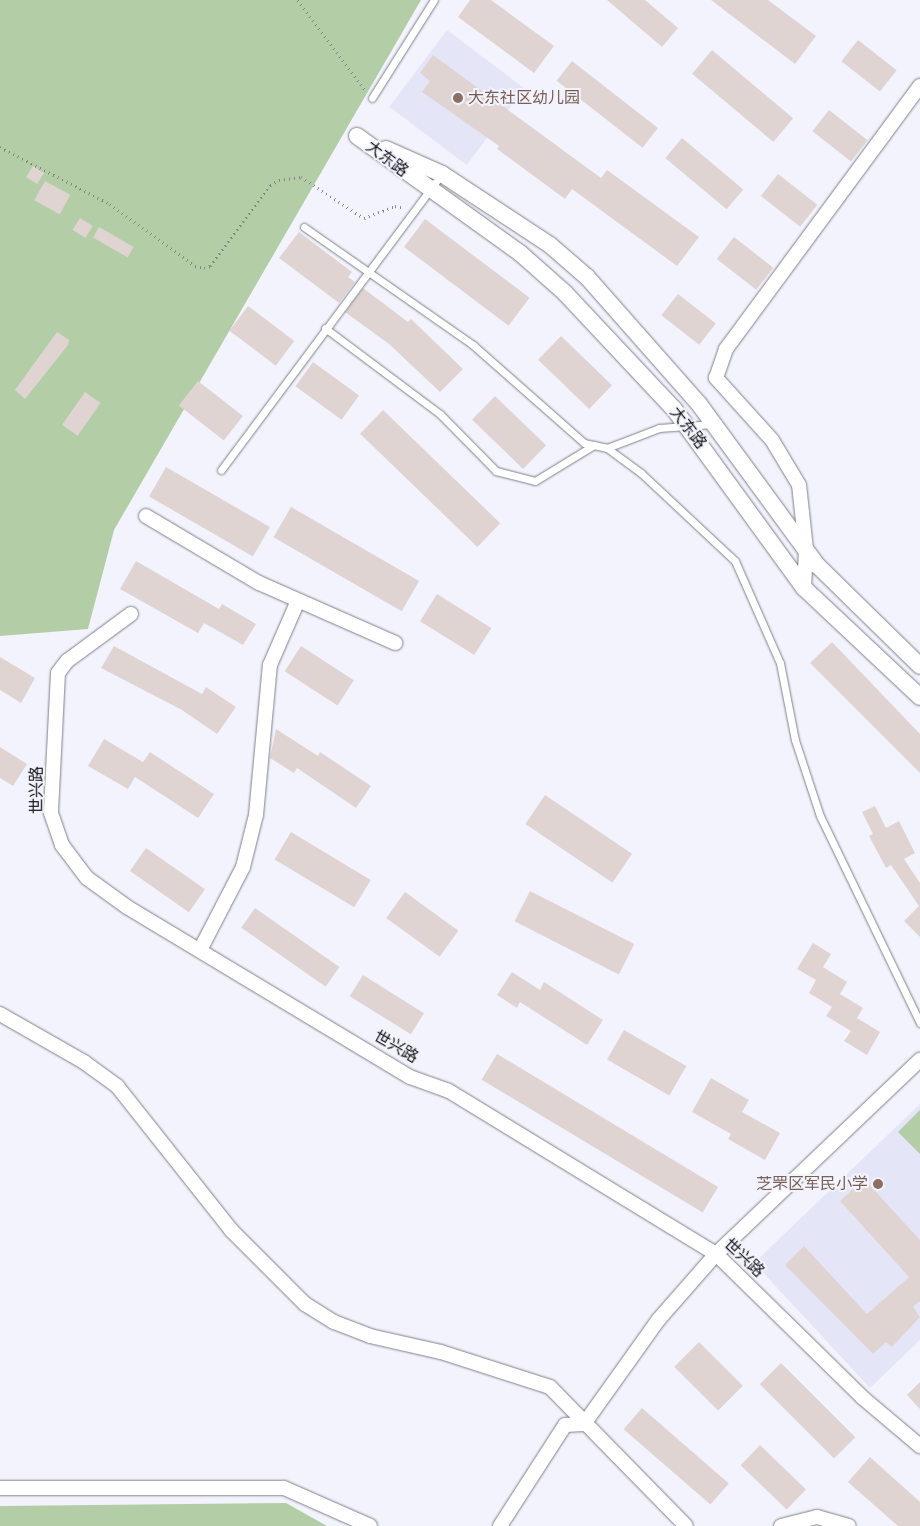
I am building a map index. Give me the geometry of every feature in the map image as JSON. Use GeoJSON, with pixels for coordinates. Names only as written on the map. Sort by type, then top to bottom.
{"type":"FeatureCollection","features":[{"type":"Feature","properties":{"kind":"street"},"geometry":{"type":"LineString","coordinates":[[804,588],[806,549],[799,485],[772,440],[716,378],[726,349],[920,86]]}},
{"type":"Feature","properties":{"kind":"street","name":"大东路"},"geometry":{"type":"LineString","coordinates":[[920,666],[817,565],[715,424],[587,277],[550,245],[442,174],[357,136],[430,191],[520,253],[565,293],[688,428],[748,516],[804,588],[920,697]]}},
{"type":"Feature","properties":{"kind":"street"},"geometry":{"type":"LineString","coordinates":[[146,516],[297,603],[395,643]]}},
{"type":"Feature","properties":{"kind":"street"},"geometry":{"type":"LineString","coordinates":[[200,950],[243,866],[256,814],[270,665],[297,603]]}},
{"type":"Feature","properties":{"kind":"street","name":"世兴路"},"geometry":{"type":"LineString","coordinates":[[131,614],[67,661],[58,673],[51,813],[62,845],[87,878],[200,950],[410,1077],[449,1091],[716,1254],[863,1398],[920,1446]]}},
{"type":"Feature","properties":{"kind":"street"},"geometry":{"type":"LineString","coordinates":[[0,1014],[84,1062],[117,1086],[230,1230],[305,1304],[334,1322],[370,1336],[441,1352],[550,1387],[570,1404],[584,1424],[686,1526]]}},
{"type":"Feature","properties":{"kind":"street"},"geometry":{"type":"LineString","coordinates":[[584,1424],[659,1319],[716,1254],[920,1060]]}},
{"type":"Feature","properties":{"kind":"street"},"geometry":{"type":"LineString","coordinates":[[500,1526],[565,1425],[584,1424]]}},
{"type":"Feature","properties":{"kind":"street"},"geometry":{"type":"LineString","coordinates":[[0,1488],[284,1488],[370,1526]]}},
{"type":"Feature","properties":{"kind":"street"},"geometry":{"type":"LineString","coordinates":[[781,1526],[817,1517],[849,1526]]}},
{"type":"Feature","properties":{"kind":"lane"},"geometry":{"type":"LineString","coordinates":[[372,98],[434,0]]}},
{"type":"Feature","properties":{"kind":"lane"},"geometry":{"type":"LineString","coordinates":[[220,470],[367,271],[442,174]]}},
{"type":"Feature","properties":{"kind":"lane"},"geometry":{"type":"LineString","coordinates":[[304,227],[472,345],[584,443],[608,448],[641,473],[735,561],[780,663],[795,740],[820,816],[920,1023]]}},
{"type":"Feature","properties":{"kind":"lane"},"geometry":{"type":"LineString","coordinates":[[325,328],[440,414],[496,471],[535,482],[594,445]]}},
{"type":"Feature","properties":{"kind":"lane"},"geometry":{"type":"LineString","coordinates":[[608,448],[659,428],[688,428],[715,424]]}},
{"type":"Feature","properties":{"kind":"path"},"geometry":{"type":"LineString","coordinates":[[298,0],[372,98]]}},
{"type":"Feature","properties":{"kind":"path"},"geometry":{"type":"LineString","coordinates":[[0,147],[110,204],[196,266],[204,268],[218,258],[270,185],[279,180],[301,177],[364,218],[394,206],[416,209]]}},
{"type":"Feature","properties":{"kind":"shaded area","name":"大东社区幼儿园"},"geometry":{"type":"Polygon","coordinates":[[[447,30],[524,88],[467,165],[389,107],[447,30]]]}},
{"type":"Feature","properties":{"kind":"shaded area","name":"芝罘区军民小学"},"geometry":{"type":"Polygon","coordinates":[[[920,1104],[920,1340],[870,1388],[754,1263],[920,1104]]]}},
{"type":"Feature","properties":{"kind":"green space"},"geometry":{"type":"Polygon","coordinates":[[[0,0],[421,0],[114,530],[88,629],[0,636],[0,0]]]}},
{"type":"Feature","properties":{"kind":"green space"},"geometry":{"type":"Polygon","coordinates":[[[920,1110],[920,1154],[898,1132],[920,1110]]]}},
{"type":"Feature","properties":{"kind":"green space"},"geometry":{"type":"Polygon","coordinates":[[[286,1503],[327,1526],[0,1526],[0,1506],[286,1503]]]}},
{"type":"Feature","properties":{"kind":"building"},"geometry":{"type":"Polygon","coordinates":[[[470,0],[491,0],[554,46],[534,73],[458,17],[470,0]]]}},
{"type":"Feature","properties":{"kind":"building"},"geometry":{"type":"Polygon","coordinates":[[[607,0],[645,0],[678,28],[662,47],[607,0]]]}},
{"type":"Feature","properties":{"kind":"building"},"geometry":{"type":"Polygon","coordinates":[[[711,0],[768,0],[816,36],[795,64],[711,0]]]}},
{"type":"Feature","properties":{"kind":"building"},"geometry":{"type":"Polygon","coordinates":[[[858,40],[897,70],[880,91],[841,61],[858,40]]]}},
{"type":"Feature","properties":{"kind":"building"},"geometry":{"type":"Polygon","coordinates":[[[712,50],[793,118],[773,142],[692,74],[712,50]]]}},
{"type":"Feature","properties":{"kind":"building"},"geometry":{"type":"Polygon","coordinates":[[[433,55],[601,178],[607,170],[699,237],[677,266],[572,189],[565,199],[497,149],[499,146],[422,92],[430,81],[420,73],[433,55]]]}},
{"type":"Feature","properties":{"kind":"building"},"geometry":{"type":"Polygon","coordinates":[[[572,61],[658,128],[643,148],[557,81],[572,61]]]}},
{"type":"Feature","properties":{"kind":"building"},"geometry":{"type":"Polygon","coordinates":[[[829,110],[868,140],[851,161],[812,131],[829,110]]]}},
{"type":"Feature","properties":{"kind":"building"},"geometry":{"type":"Polygon","coordinates":[[[682,138],[743,189],[727,209],[665,158],[682,138]]]}},
{"type":"Feature","properties":{"kind":"building"},"geometry":{"type":"Polygon","coordinates":[[[33,166],[44,173],[37,184],[26,177],[33,166]]]}},
{"type":"Feature","properties":{"kind":"building"},"geometry":{"type":"Polygon","coordinates":[[[778,174],[817,205],[800,227],[761,196],[778,174]]]}},
{"type":"Feature","properties":{"kind":"building"},"geometry":{"type":"Polygon","coordinates":[[[45,181],[70,195],[60,214],[34,200],[45,181]]]}},
{"type":"Feature","properties":{"kind":"building"},"geometry":{"type":"Polygon","coordinates":[[[80,218],[93,226],[85,238],[73,230],[80,218]]]}},
{"type":"Feature","properties":{"kind":"building"},"geometry":{"type":"Polygon","coordinates":[[[425,219],[530,298],[509,326],[404,247],[425,219]]]}},
{"type":"Feature","properties":{"kind":"building"},"geometry":{"type":"Polygon","coordinates":[[[99,227],[134,247],[128,257],[93,237],[99,227]]]}},
{"type":"Feature","properties":{"kind":"building"},"geometry":{"type":"Polygon","coordinates":[[[299,232],[352,272],[348,277],[355,282],[339,303],[279,258],[299,232]]]}},
{"type":"Feature","properties":{"kind":"building"},"geometry":{"type":"Polygon","coordinates":[[[734,237],[773,268],[756,290],[717,259],[734,237]]]}},
{"type":"Feature","properties":{"kind":"building"},"geometry":{"type":"Polygon","coordinates":[[[363,288],[408,322],[411,319],[463,369],[440,392],[389,344],[345,312],[363,288]]]}},
{"type":"Feature","properties":{"kind":"building"},"geometry":{"type":"Polygon","coordinates":[[[678,294],[716,324],[699,345],[661,315],[678,294]]]}},
{"type":"Feature","properties":{"kind":"building"},"geometry":{"type":"Polygon","coordinates":[[[248,306],[294,341],[276,366],[229,331],[248,306]]]}},
{"type":"Feature","properties":{"kind":"building"},"geometry":{"type":"Polygon","coordinates":[[[57,332],[69,340],[68,345],[25,399],[15,390],[57,332]]]}},
{"type":"Feature","properties":{"kind":"building"},"geometry":{"type":"Polygon","coordinates":[[[561,336],[612,385],[589,409],[538,360],[561,336]]]}},
{"type":"Feature","properties":{"kind":"building"},"geometry":{"type":"Polygon","coordinates":[[[313,362],[359,396],[341,420],[295,386],[313,362]]]}},
{"type":"Feature","properties":{"kind":"building"},"geometry":{"type":"Polygon","coordinates":[[[198,381],[243,416],[224,441],[179,405],[198,381]]]}},
{"type":"Feature","properties":{"kind":"building"},"geometry":{"type":"Polygon","coordinates":[[[85,392],[101,403],[78,436],[62,425],[85,392]]]}},
{"type":"Feature","properties":{"kind":"building"},"geometry":{"type":"Polygon","coordinates":[[[495,396],[546,445],[523,469],[472,420],[495,396]]]}},
{"type":"Feature","properties":{"kind":"building"},"geometry":{"type":"Polygon","coordinates":[[[383,410],[500,523],[477,547],[360,434],[383,410]]]}},
{"type":"Feature","properties":{"kind":"building"},"geometry":{"type":"Polygon","coordinates":[[[166,467],[270,527],[253,556],[149,496],[166,467]]]}},
{"type":"Feature","properties":{"kind":"building"},"geometry":{"type":"Polygon","coordinates":[[[291,507],[419,581],[402,611],[274,537],[291,507]]]}},
{"type":"Feature","properties":{"kind":"building"},"geometry":{"type":"Polygon","coordinates":[[[136,561],[219,609],[222,604],[256,624],[243,645],[204,623],[198,633],[120,589],[136,561]]]}},
{"type":"Feature","properties":{"kind":"building"},"geometry":{"type":"Polygon","coordinates":[[[437,594],[491,628],[474,655],[420,621],[437,594]]]}},
{"type":"Feature","properties":{"kind":"building"},"geometry":{"type":"Polygon","coordinates":[[[832,642],[920,734],[920,773],[810,663],[832,642]]]}},
{"type":"Feature","properties":{"kind":"building"},"geometry":{"type":"Polygon","coordinates":[[[114,646],[202,694],[206,687],[236,707],[217,734],[182,710],[101,668],[114,646]]]}},
{"type":"Feature","properties":{"kind":"building"},"geometry":{"type":"Polygon","coordinates":[[[301,646],[354,680],[337,705],[285,671],[301,646]]]}},
{"type":"Feature","properties":{"kind":"building"},"geometry":{"type":"Polygon","coordinates":[[[0,657],[35,678],[21,703],[0,690],[0,657]]]}},
{"type":"Feature","properties":{"kind":"building"},"geometry":{"type":"Polygon","coordinates":[[[276,729],[318,756],[320,752],[371,786],[356,808],[297,768],[294,773],[270,758],[276,729]]]}},
{"type":"Feature","properties":{"kind":"building"},"geometry":{"type":"Polygon","coordinates":[[[104,739],[143,762],[150,752],[214,794],[198,818],[135,777],[128,789],[88,766],[104,739]]]}},
{"type":"Feature","properties":{"kind":"building"},"geometry":{"type":"Polygon","coordinates":[[[0,747],[27,764],[13,786],[0,778],[0,747]]]}},
{"type":"Feature","properties":{"kind":"building"},"geometry":{"type":"Polygon","coordinates":[[[545,795],[632,854],[612,883],[525,824],[545,795]]]}},
{"type":"Feature","properties":{"kind":"building"},"geometry":{"type":"Polygon","coordinates":[[[875,806],[886,828],[899,821],[915,853],[904,859],[920,883],[920,937],[904,921],[919,906],[891,865],[886,868],[869,836],[873,834],[862,812],[875,806]]]}},
{"type":"Feature","properties":{"kind":"building"},"geometry":{"type":"Polygon","coordinates":[[[291,832],[371,880],[354,907],[275,859],[291,832]]]}},
{"type":"Feature","properties":{"kind":"building"},"geometry":{"type":"Polygon","coordinates":[[[146,848],[205,889],[189,912],[130,871],[146,848]]]}},
{"type":"Feature","properties":{"kind":"building"},"geometry":{"type":"Polygon","coordinates":[[[530,891],[634,944],[619,974],[515,921],[530,891]]]}},
{"type":"Feature","properties":{"kind":"building"},"geometry":{"type":"Polygon","coordinates":[[[405,892],[458,931],[440,957],[386,918],[405,892]]]}},
{"type":"Feature","properties":{"kind":"building"},"geometry":{"type":"Polygon","coordinates":[[[255,908],[339,967],[326,987],[241,928],[255,908]]]}},
{"type":"Feature","properties":{"kind":"building"},"geometry":{"type":"Polygon","coordinates":[[[813,943],[831,954],[823,967],[847,982],[840,994],[863,1008],[857,1018],[880,1032],[867,1055],[844,1041],[851,1031],[826,1016],[832,1007],[809,993],[816,980],[797,969],[813,943]]]}},
{"type":"Feature","properties":{"kind":"building"},"geometry":{"type":"Polygon","coordinates":[[[512,972],[540,990],[544,982],[603,1020],[587,1045],[520,1002],[517,1008],[497,995],[512,972]]]}},
{"type":"Feature","properties":{"kind":"building"},"geometry":{"type":"Polygon","coordinates":[[[363,975],[424,1013],[411,1034],[350,996],[363,975]]]}},
{"type":"Feature","properties":{"kind":"building"},"geometry":{"type":"Polygon","coordinates":[[[624,1030],[686,1066],[669,1095],[607,1059],[624,1030]]]}},
{"type":"Feature","properties":{"kind":"building"},"geometry":{"type":"Polygon","coordinates":[[[497,1054],[718,1187],[703,1213],[482,1080],[497,1054]]]}},
{"type":"Feature","properties":{"kind":"building"},"geometry":{"type":"Polygon","coordinates":[[[711,1078],[749,1100],[742,1112],[780,1133],[765,1160],[728,1139],[731,1134],[692,1112],[711,1078]]]}},
{"type":"Feature","properties":{"kind":"building"},"geometry":{"type":"Polygon","coordinates":[[[864,1179],[920,1240],[920,1301],[913,1307],[920,1317],[892,1347],[886,1342],[873,1354],[785,1265],[804,1246],[867,1314],[909,1277],[840,1201],[864,1179]]]}},
{"type":"Feature","properties":{"kind":"building"},"geometry":{"type":"Polygon","coordinates":[[[699,1342],[743,1386],[718,1411],[674,1367],[699,1342]]]}},
{"type":"Feature","properties":{"kind":"building"},"geometry":{"type":"Polygon","coordinates":[[[781,1363],[855,1437],[834,1458],[760,1384],[781,1363]]]}},
{"type":"Feature","properties":{"kind":"building"},"geometry":{"type":"Polygon","coordinates":[[[920,1382],[920,1409],[907,1395],[920,1382]]]}},
{"type":"Feature","properties":{"kind":"building"},"geometry":{"type":"Polygon","coordinates":[[[642,1408],[729,1483],[710,1505],[624,1429],[642,1408]]]}},
{"type":"Feature","properties":{"kind":"building"},"geometry":{"type":"Polygon","coordinates":[[[760,1445],[806,1489],[787,1510],[741,1465],[760,1445]]]}},
{"type":"Feature","properties":{"kind":"building"},"geometry":{"type":"Polygon","coordinates":[[[870,1457],[920,1502],[920,1526],[898,1526],[848,1482],[870,1457]]]}},
{"type":"Feature","properties":{"kind":"place","name":"大东社区幼儿园"},"geometry":{"type":"Point","coordinates":[458,98]}},
{"type":"Feature","properties":{"kind":"place","name":"芝罘区军民小学"},"geometry":{"type":"Point","coordinates":[878,1184]}}]}
